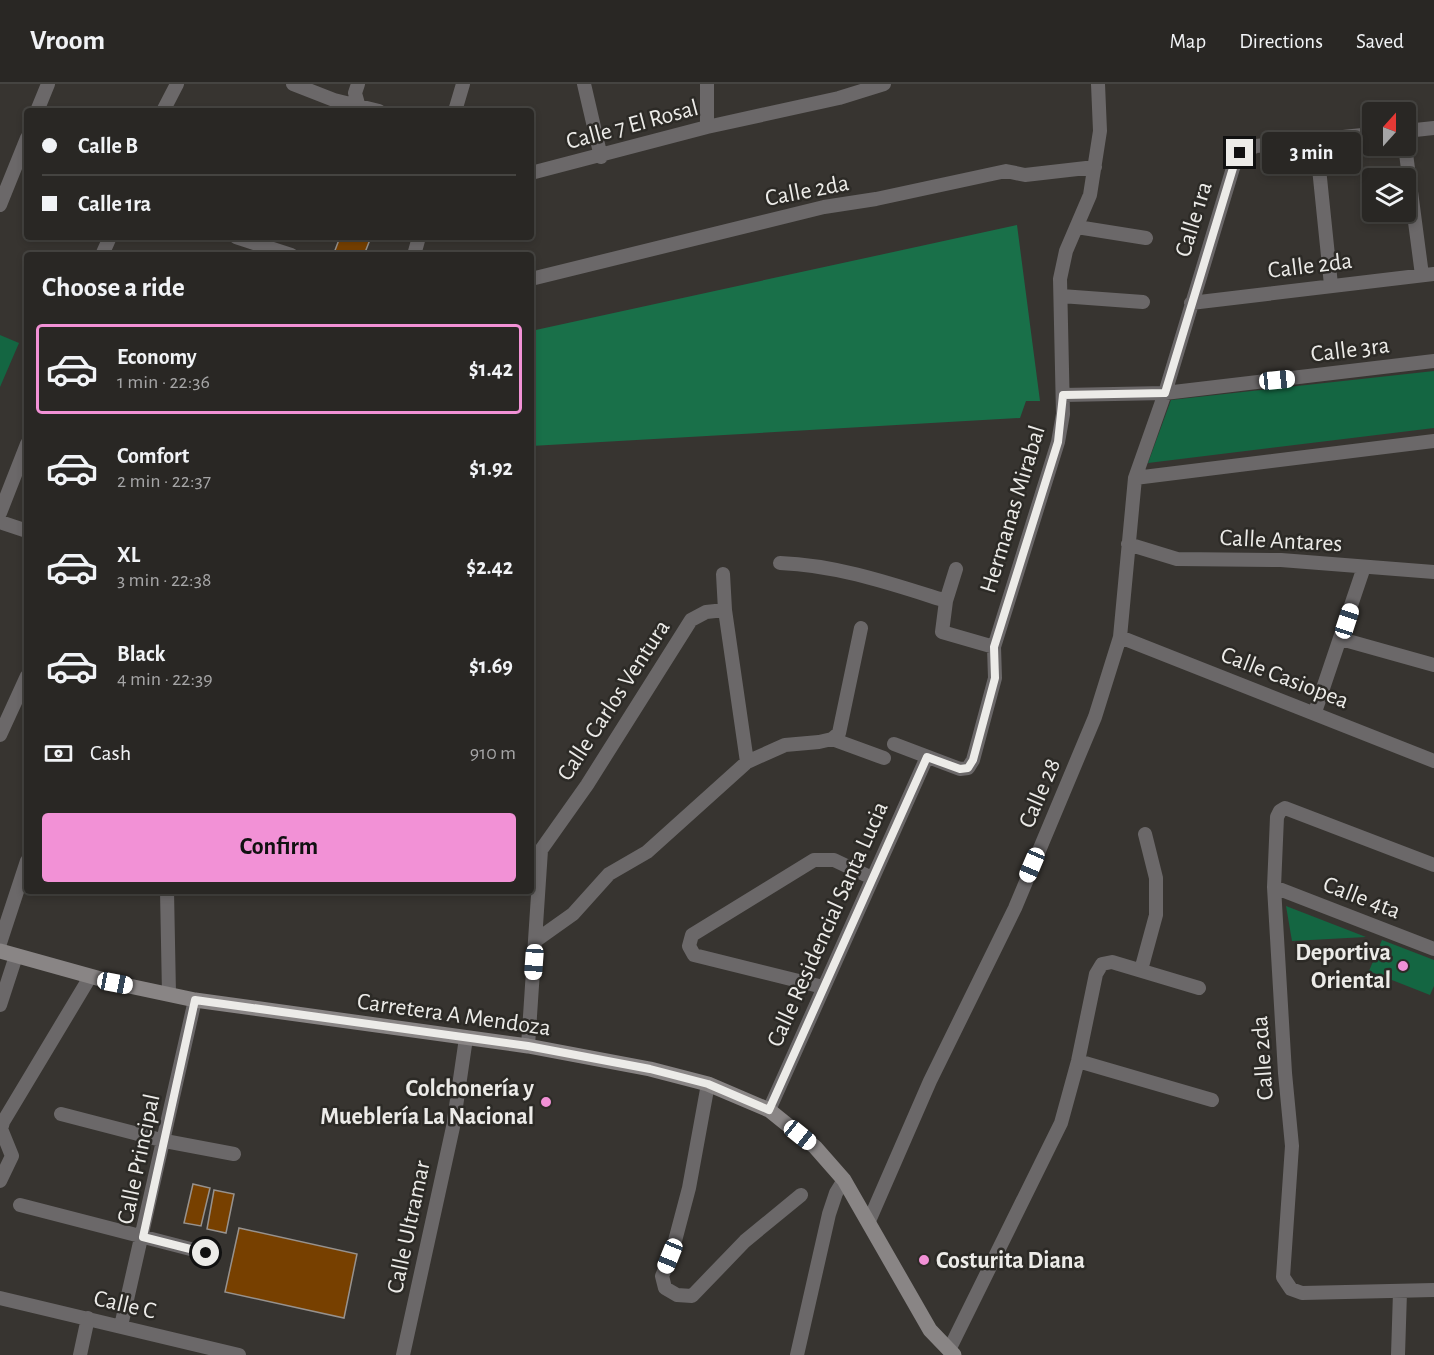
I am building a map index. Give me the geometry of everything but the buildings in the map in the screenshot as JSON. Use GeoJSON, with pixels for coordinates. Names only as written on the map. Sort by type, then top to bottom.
{"type":"FeatureCollection","features":[{"type":"Feature","properties":{"kind":"street"},"geometry":{"type":"LineString","coordinates":[[39,108],[48,84]]}},
{"type":"Feature","properties":{"kind":"street"},"geometry":{"type":"LineString","coordinates":[[165,108],[177,84]]}},
{"type":"Feature","properties":{"kind":"street"},"geometry":{"type":"LineString","coordinates":[[293,84],[359,108]]}},
{"type":"Feature","properties":{"kind":"street"},"geometry":{"type":"LineString","coordinates":[[358,84],[355,93],[359,108]]}},
{"type":"Feature","properties":{"kind":"street"},"geometry":{"type":"LineString","coordinates":[[456,108],[463,84]]}},
{"type":"Feature","properties":{"kind":"street"},"geometry":{"type":"LineString","coordinates":[[584,84],[601,157]]}},
{"type":"Feature","properties":{"kind":"street"},"geometry":{"type":"LineString","coordinates":[[706,127],[707,84]]}},
{"type":"Feature","properties":{"kind":"street","name":"Calle 7 El Rosal"},"geometry":{"type":"LineString","coordinates":[[534,172],[601,157],[706,127],[839,98],[884,84]]}},
{"type":"Feature","properties":{"kind":"street","name":"Hermanas Mirabal"},"geometry":{"type":"LineString","coordinates":[[927,757],[960,769],[968,768],[973,760],[995,678],[994,647],[1058,442],[1063,395],[1060,279],[1066,251],[1090,195],[1100,130],[1098,84]]}},
{"type":"Feature","properties":{"kind":"street"},"geometry":{"type":"LineString","coordinates":[[1416,130],[1434,128]]}},
{"type":"Feature","properties":{"kind":"street","name":"Calle 1ra"},"geometry":{"type":"LineString","coordinates":[[1165,393],[1233,168],[1240,153],[1256,146],[1362,135]]}},
{"type":"Feature","properties":{"kind":"street"},"geometry":{"type":"LineString","coordinates":[[1316,139],[1331,285]]}},
{"type":"Feature","properties":{"kind":"street"},"geometry":{"type":"LineString","coordinates":[[0,205],[24,145]]}},
{"type":"Feature","properties":{"kind":"street"},"geometry":{"type":"LineString","coordinates":[[1407,156],[1428,274]]}},
{"type":"Feature","properties":{"kind":"street","name":"Calle 2da"},"geometry":{"type":"LineString","coordinates":[[534,278],[824,207],[876,200],[1006,171],[1025,175],[1095,166]]}},
{"type":"Feature","properties":{"kind":"street"},"geometry":{"type":"LineString","coordinates":[[1077,228],[1146,238]]}},
{"type":"Feature","properties":{"kind":"street"},"geometry":{"type":"LineString","coordinates":[[245,240],[282,252]]}},
{"type":"Feature","properties":{"kind":"street","name":"Calle 2da"},"geometry":{"type":"LineString","coordinates":[[1191,303],[1428,274]]}},
{"type":"Feature","properties":{"kind":"street"},"geometry":{"type":"LineString","coordinates":[[1061,297],[1143,302]]}},
{"type":"Feature","properties":{"kind":"street","name":"Calle 3ra"},"geometry":{"type":"LineString","coordinates":[[1063,395],[1165,393],[1434,361]]}},
{"type":"Feature","properties":{"kind":"street","name":"Calle 28"},"geometry":{"type":"LineString","coordinates":[[869,1221],[930,1081],[1015,908],[1095,717],[1120,637],[1135,478],[1165,393]]}},
{"type":"Feature","properties":{"kind":"street"},"geometry":{"type":"LineString","coordinates":[[1135,478],[1434,441]]}},
{"type":"Feature","properties":{"kind":"street"},"geometry":{"type":"LineString","coordinates":[[0,513],[24,452]]}},
{"type":"Feature","properties":{"kind":"street"},"geometry":{"type":"LineString","coordinates":[[0,522],[24,530]]}},
{"type":"Feature","properties":{"kind":"street","name":"Calle Antares"},"geometry":{"type":"LineString","coordinates":[[1128,543],[1177,559],[1281,560],[1434,572]]}},
{"type":"Feature","properties":{"kind":"street"},"geometry":{"type":"LineString","coordinates":[[780,563],[812,564],[874,579],[946,601]]}},
{"type":"Feature","properties":{"kind":"street"},"geometry":{"type":"LineString","coordinates":[[1315,712],[1364,567]]}},
{"type":"Feature","properties":{"kind":"street"},"geometry":{"type":"LineString","coordinates":[[956,569],[946,601],[942,632],[994,647]]}},
{"type":"Feature","properties":{"kind":"street"},"geometry":{"type":"LineString","coordinates":[[723,574],[725,610],[747,762]]}},
{"type":"Feature","properties":{"kind":"street","name":"Calle Carlos Ventura"},"geometry":{"type":"LineString","coordinates":[[528,1046],[541,850],[587,785],[691,620],[706,612],[725,610]]}},
{"type":"Feature","properties":{"kind":"street"},"geometry":{"type":"LineString","coordinates":[[832,739],[839,733],[861,628]]}},
{"type":"Feature","properties":{"kind":"street","name":"Calle Casiopea"},"geometry":{"type":"LineString","coordinates":[[1120,637],[1315,712],[1434,761]]}},
{"type":"Feature","properties":{"kind":"street"},"geometry":{"type":"LineString","coordinates":[[1341,639],[1434,665]]}},
{"type":"Feature","properties":{"kind":"street"},"geometry":{"type":"LineString","coordinates":[[0,735],[24,683]]}},
{"type":"Feature","properties":{"kind":"street"},"geometry":{"type":"LineString","coordinates":[[536,941],[573,914],[609,874],[647,852],[747,762],[785,745],[832,739],[884,758]]}},
{"type":"Feature","properties":{"kind":"street"},"geometry":{"type":"LineString","coordinates":[[894,744],[927,757]]}},
{"type":"Feature","properties":{"kind":"street","name":"Calle Residencial Santa Lucia"},"geometry":{"type":"LineString","coordinates":[[769,1110],[927,757]]}},
{"type":"Feature","properties":{"kind":"street","name":"Calle 2da"},"geometry":{"type":"LineString","coordinates":[[1400,1292],[1302,1293],[1291,1289],[1283,1277],[1292,1146],[1285,1073],[1274,887],[1277,817],[1285,808],[1434,865]]}},
{"type":"Feature","properties":{"kind":"street"},"geometry":{"type":"LineString","coordinates":[[1141,970],[1156,915],[1156,878],[1145,834]]}},
{"type":"Feature","properties":{"kind":"street"},"geometry":{"type":"LineString","coordinates":[[824,987],[694,955],[689,946],[692,935],[814,860],[834,860],[872,879]]}},
{"type":"Feature","properties":{"kind":"street"},"geometry":{"type":"LineString","coordinates":[[0,943],[24,870]]}},
{"type":"Feature","properties":{"kind":"street","name":"Calle 4ta"},"geometry":{"type":"LineString","coordinates":[[1274,887],[1434,949]]}},
{"type":"Feature","properties":{"kind":"street"},"geometry":{"type":"LineString","coordinates":[[167,894],[169,994]]}},
{"type":"Feature","properties":{"kind":"street","name":"Carretera A Mendoza"},"geometry":{"type":"LineString","coordinates":[[0,951],[90,977],[195,1000],[528,1046],[650,1069],[708,1084],[769,1110],[815,1147],[844,1180],[930,1330],[951,1352]]}},
{"type":"Feature","properties":{"kind":"street"},"geometry":{"type":"LineString","coordinates":[[0,1005],[16,956]]}},
{"type":"Feature","properties":{"kind":"street"},"geometry":{"type":"LineString","coordinates":[[951,1352],[1061,1123],[1078,1061],[1096,974],[1102,964],[1112,962],[1199,988]]}},
{"type":"Feature","properties":{"kind":"street"},"geometry":{"type":"LineString","coordinates":[[0,1181],[12,1156],[1,1129],[3,1122],[90,977]]}},
{"type":"Feature","properties":{"kind":"street","name":"Calle Principal"},"geometry":{"type":"LineString","coordinates":[[121,1326],[165,1141],[195,1000]]}},
{"type":"Feature","properties":{"kind":"street","name":"Calle Ultramar"},"geometry":{"type":"LineString","coordinates":[[403,1355],[453,1127],[466,1038]]}},
{"type":"Feature","properties":{"kind":"street"},"geometry":{"type":"LineString","coordinates":[[1078,1061],[1212,1100]]}},
{"type":"Feature","properties":{"kind":"street"},"geometry":{"type":"LineString","coordinates":[[708,1084],[688,1188],[670,1256],[662,1276],[664,1288],[677,1295],[692,1296],[745,1241],[801,1195]]}},
{"type":"Feature","properties":{"kind":"street"},"geometry":{"type":"LineString","coordinates":[[61,1114],[165,1141],[234,1154]]}},
{"type":"Feature","properties":{"kind":"street"},"geometry":{"type":"LineString","coordinates":[[797,1355],[829,1214],[836,1193],[844,1180]]}},
{"type":"Feature","properties":{"kind":"street"},"geometry":{"type":"LineString","coordinates":[[20,1205],[206,1253]]}},
{"type":"Feature","properties":{"kind":"street"},"geometry":{"type":"LineString","coordinates":[[1398,1355],[1400,1292],[1434,1290]]}},
{"type":"Feature","properties":{"kind":"street","name":"Calle C"},"geometry":{"type":"LineString","coordinates":[[0,1298],[121,1326],[187,1349],[240,1355]]}},
{"type":"Feature","properties":{"kind":"street"},"geometry":{"type":"LineString","coordinates":[[80,1355],[88,1318]]}},
{"type":"Feature","properties":{"kind":"green space"},"geometry":{"type":"Polygon","coordinates":[[[1017,225],[1040,401],[1026,401],[1020,418],[534,446],[534,330],[1017,225]]]}},
{"type":"Feature","properties":{"kind":"green space"},"geometry":{"type":"Polygon","coordinates":[[[0,335],[19,343],[0,387],[0,335]]]}},
{"type":"Feature","properties":{"kind":"green space"},"geometry":{"type":"Polygon","coordinates":[[[1434,371],[1434,428],[1148,463],[1171,400],[1434,371]]]}},
{"type":"Feature","properties":{"kind":"green space"},"geometry":{"type":"Polygon","coordinates":[[[1286,906],[1366,937],[1292,941],[1286,906]]]}},
{"type":"Feature","properties":{"kind":"green space","name":"Deportiva Oriental"},"geometry":{"type":"Polygon","coordinates":[[[1382,940],[1434,960],[1434,986],[1430,995],[1369,971],[1382,940]]]}},
{"type":"Feature","properties":{"kind":"place","name":"Deportiva Oriental"},"geometry":{"type":"Point","coordinates":[1403,966]}},
{"type":"Feature","properties":{"kind":"place","name":"Colchonería y Mueblería La Nacional"},"geometry":{"type":"Point","coordinates":[546,1102]}},
{"type":"Feature","properties":{"kind":"place","name":"Costurita Diana"},"geometry":{"type":"Point","coordinates":[924,1260]}},
{"type":"Feature","properties":{"kind":"route"},"geometry":{"type":"LineString","coordinates":[[206,1253],[143,1237],[195,1000],[528,1046],[650,1069],[708,1084],[769,1110],[927,757],[960,769],[968,768],[973,760],[995,678],[994,647],[1058,442],[1063,414],[1063,395],[1165,393],[1233,168],[1240,153]]}}]}
